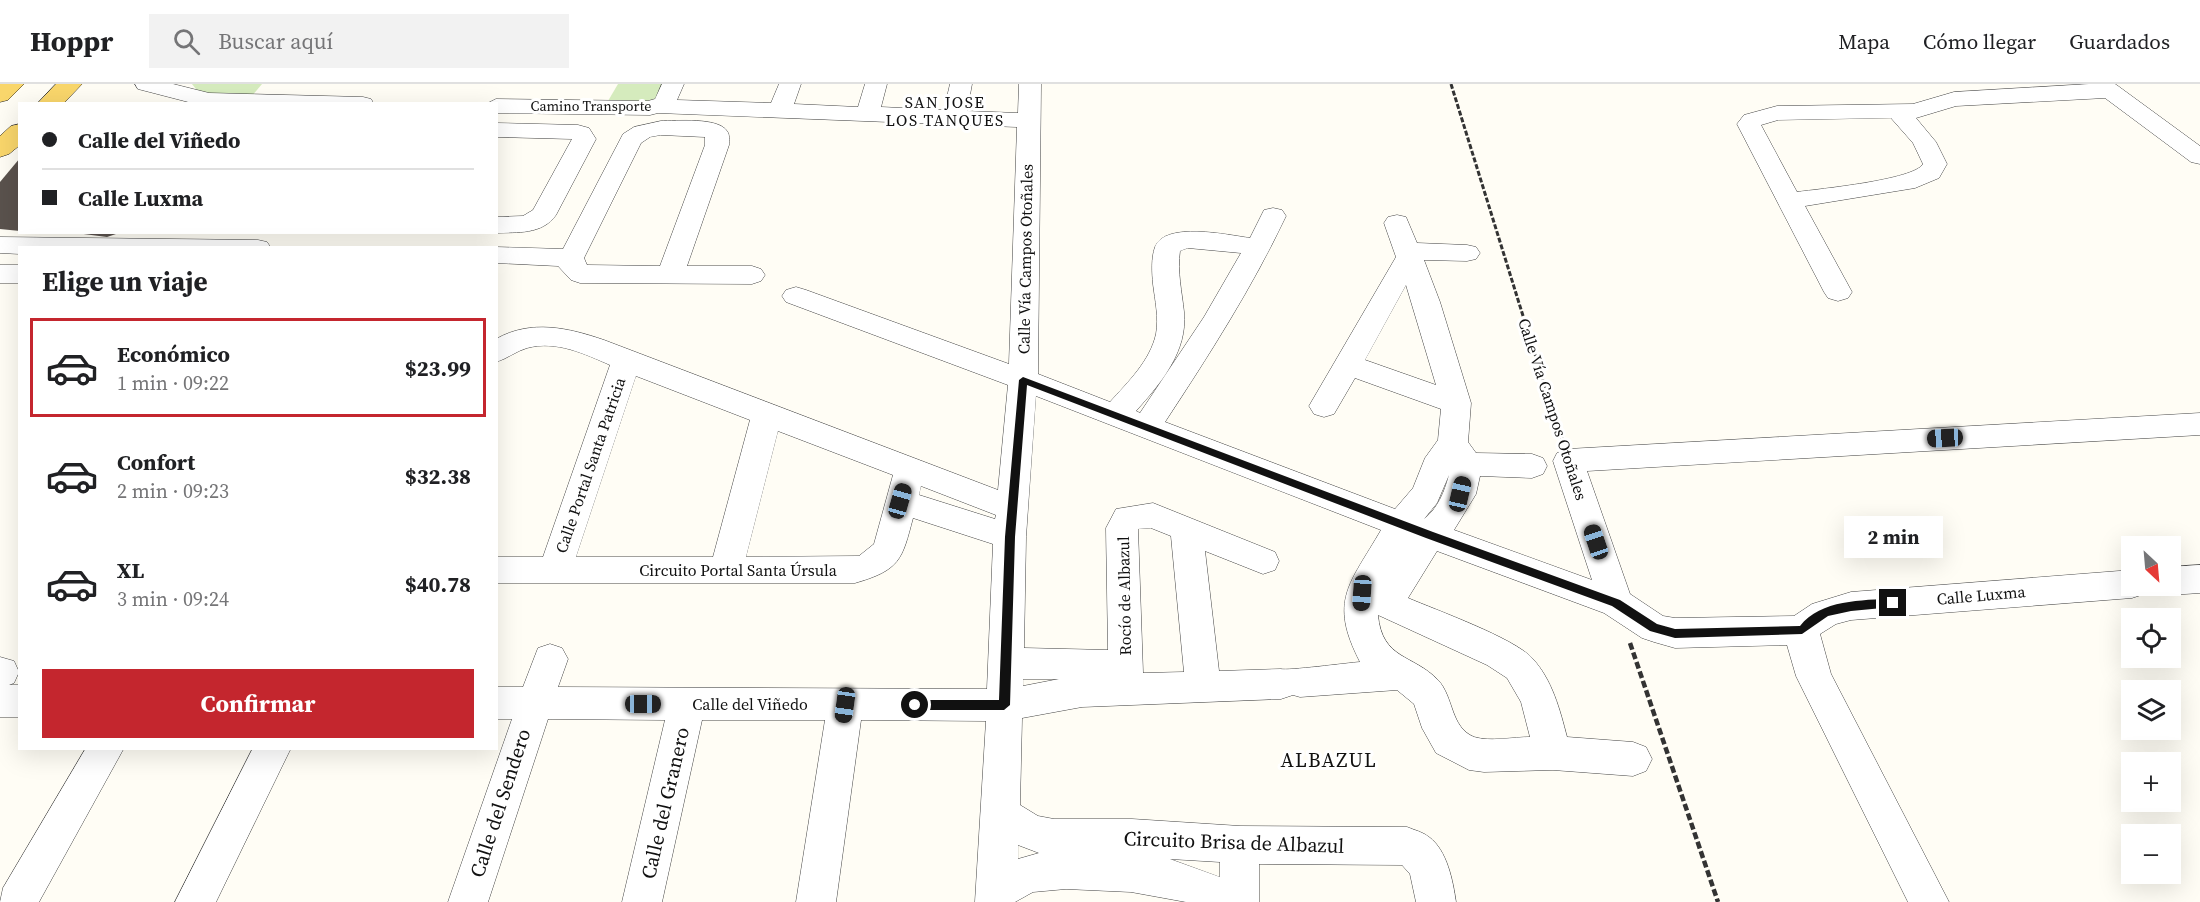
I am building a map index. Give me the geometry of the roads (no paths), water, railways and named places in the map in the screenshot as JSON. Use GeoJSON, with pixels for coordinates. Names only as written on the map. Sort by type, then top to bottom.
{"type":"FeatureCollection","features":[{"type":"Feature","properties":{"kind":"main road"},"geometry":{"type":"LineString","coordinates":[[0,95],[12,84]]}},
{"type":"Feature","properties":{"kind":"main road"},"geometry":{"type":"LineString","coordinates":[[51,102],[70,84]]}},
{"type":"Feature","properties":{"kind":"main road"},"geometry":{"type":"LineString","coordinates":[[0,150],[18,133]]}},
{"type":"Feature","properties":{"kind":"street"},"geometry":{"type":"LineString","coordinates":[[146,84],[185,89],[209,100],[286,102]]}},
{"type":"Feature","properties":{"kind":"street","name":"Camino Transporte"},"geometry":{"type":"LineString","coordinates":[[498,106],[634,108],[659,106],[664,103],[674,84]]}},
{"type":"Feature","properties":{"kind":"street"},"geometry":{"type":"LineString","coordinates":[[780,110],[790,84]]}},
{"type":"Feature","properties":{"kind":"street"},"geometry":{"type":"LineString","coordinates":[[868,114],[876,84]]}},
{"type":"Feature","properties":{"kind":"street"},"geometry":{"type":"LineString","coordinates":[[954,117],[961,84]]}},
{"type":"Feature","properties":{"kind":"street","name":"Calle Vía Campos Otoñales"},"geometry":{"type":"LineString","coordinates":[[995,896],[1001,814],[1011,522],[1023,380],[1030,84]]}},
{"type":"Feature","properties":{"kind":"street"},"geometry":{"type":"LineString","coordinates":[[1838,292],[1749,124],[1752,120],[1777,113],[1915,111],[1954,99],[2105,87],[2200,157]]}},
{"type":"Feature","properties":{"kind":"street"},"geometry":{"type":"LineString","coordinates":[[659,106],[1028,120]]}},
{"type":"Feature","properties":{"kind":"street"},"geometry":{"type":"LineString","coordinates":[[1789,201],[1898,185],[1920,179],[1930,173],[1935,164],[1928,147],[1898,112]]}},
{"type":"Feature","properties":{"kind":"street"},"geometry":{"type":"LineString","coordinates":[[671,273],[717,145],[717,133],[710,129],[654,129],[642,132],[631,139],[571,258],[571,266],[580,274],[671,273],[752,276]]}},
{"type":"Feature","properties":{"kind":"street"},"geometry":{"type":"LineString","coordinates":[[498,225],[528,224],[543,215],[584,139],[578,132],[501,137]]}},
{"type":"Feature","properties":{"kind":"street"},"geometry":{"type":"LineString","coordinates":[[1146,427],[1207,335],[1259,247],[1273,216]]}},
{"type":"Feature","properties":{"kind":"street"},"geometry":{"type":"LineString","coordinates":[[1397,223],[1426,302],[1456,403],[1454,455],[1460,494],[1449,514],[1415,530],[1360,618],[1365,637],[1375,656],[1386,666],[1417,683],[1427,693],[1434,704],[1440,728],[1449,741],[1458,748],[1469,753],[1484,755],[1553,753],[1633,759]]}},
{"type":"Feature","properties":{"kind":"street"},"geometry":{"type":"LineString","coordinates":[[0,245],[124,239],[217,240],[248,246]]}},
{"type":"Feature","properties":{"kind":"street"},"geometry":{"type":"LineString","coordinates":[[1116,415],[1154,368],[1167,347],[1171,323],[1166,277],[1168,246],[1184,239],[1259,247]]}},
{"type":"Feature","properties":{"kind":"street"},"geometry":{"type":"LineString","coordinates":[[1407,255],[1467,253]]}},
{"type":"Feature","properties":{"kind":"street"},"geometry":{"type":"LineString","coordinates":[[498,255],[571,258]]}},
{"type":"Feature","properties":{"kind":"street"},"geometry":{"type":"LineString","coordinates":[[1324,406],[1407,255]]}},
{"type":"Feature","properties":{"kind":"street"},"geometry":{"type":"LineString","coordinates":[[0,274],[18,274]]}},
{"type":"Feature","properties":{"kind":"street"},"geometry":{"type":"LineString","coordinates":[[1387,294],[1426,302]]}},
{"type":"Feature","properties":{"kind":"street"},"geometry":{"type":"LineString","coordinates":[[796,296],[1116,415],[1415,530],[1616,603],[1654,628],[1675,633],[1802,630],[1814,676],[1929,902]]}},
{"type":"Feature","properties":{"kind":"street"},"geometry":{"type":"LineString","coordinates":[[1171,323],[1207,335]]}},
{"type":"Feature","properties":{"kind":"street"},"geometry":{"type":"LineString","coordinates":[[498,351],[524,339],[553,336],[586,343],[626,361],[910,469],[1011,522]]}},
{"type":"Feature","properties":{"kind":"street","name":"Calle Portal Santa Patricia"},"geometry":{"type":"LineString","coordinates":[[555,570],[626,361]]}},
{"type":"Feature","properties":{"kind":"street"},"geometry":{"type":"LineString","coordinates":[[1347,364],[1456,403]]}},
{"type":"Feature","properties":{"kind":"street"},"geometry":{"type":"LineString","coordinates":[[726,571],[766,414]]}},
{"type":"Feature","properties":{"kind":"street","name":"Calle Vía Campos Otoñales"},"geometry":{"type":"LineString","coordinates":[[1616,603],[1568,461],[2200,424]]}},
{"type":"Feature","properties":{"kind":"street"},"geometry":{"type":"LineString","coordinates":[[1454,455],[1532,466]]}},
{"type":"Feature","properties":{"kind":"street","name":"Circuito Portal Santa Úrsula"},"geometry":{"type":"LineString","coordinates":[[498,570],[855,570],[869,566],[881,558],[891,544],[900,501],[910,469]]}},
{"type":"Feature","properties":{"kind":"street"},"geometry":{"type":"LineString","coordinates":[[900,501],[1011,522]]}},
{"type":"Feature","properties":{"kind":"street","name":"Rocío de Albazul"},"geometry":{"type":"LineString","coordinates":[[1126,678],[1122,528],[1127,518],[1153,515],[1263,561]]}},
{"type":"Feature","properties":{"kind":"street"},"geometry":{"type":"LineString","coordinates":[[1186,529],[1203,687]]}},
{"type":"Feature","properties":{"kind":"street"},"geometry":{"type":"LineString","coordinates":[[2181,580],[2200,579]]}},
{"type":"Feature","properties":{"kind":"street","name":"Calle Luxma"},"geometry":{"type":"LineString","coordinates":[[1802,630],[1809,622],[1826,612],[1851,606],[2121,585]]}},
{"type":"Feature","properties":{"kind":"street"},"geometry":{"type":"LineString","coordinates":[[1374,598],[1499,654],[1519,667],[1539,701],[1553,753]]}},
{"type":"Feature","properties":{"kind":"street","name":"Calle del Sendero"},"geometry":{"type":"LineString","coordinates":[[468,902],[515,703],[550,659]]}},
{"type":"Feature","properties":{"kind":"street","name":"Rocío de Albazul"},"geometry":{"type":"LineString","coordinates":[[1006,663],[1203,687],[1401,674]]}},
{"type":"Feature","properties":{"kind":"street","name":"Rocío de Albazul"},"geometry":{"type":"LineString","coordinates":[[1004,705],[1082,691],[1126,678]]}},
{"type":"Feature","properties":{"kind":"street"},"geometry":{"type":"LineString","coordinates":[[0,701],[18,701]]}},
{"type":"Feature","properties":{"kind":"street","name":"Calle del Viñedo"},"geometry":{"type":"LineString","coordinates":[[515,703],[1004,705]]}},
{"type":"Feature","properties":{"kind":"street","name":"Calle del Granero"},"geometry":{"type":"LineString","coordinates":[[642,902],[687,704]]}},
{"type":"Feature","properties":{"kind":"street"},"geometry":{"type":"LineString","coordinates":[[816,902],[845,705]]}},
{"type":"Feature","properties":{"kind":"street"},"geometry":{"type":"LineString","coordinates":[[17,902],[105,750]]}},
{"type":"Feature","properties":{"kind":"street"},"geometry":{"type":"LineString","coordinates":[[195,902],[272,750]]}},
{"type":"Feature","properties":{"kind":"street","name":"Circuito Brisa de Albazul"},"geometry":{"type":"LineString","coordinates":[[1001,814],[1025,830],[1132,855],[1184,882],[1232,902]]}},
{"type":"Feature","properties":{"kind":"street"},"geometry":{"type":"LineString","coordinates":[[1239,902],[1240,846]]}},
{"type":"Feature","properties":{"kind":"street","name":"Circuito Brisa de Albazul"},"geometry":{"type":"LineString","coordinates":[[995,896],[1014,880],[1034,873],[1132,855],[1240,846],[1407,846],[1420,854],[1429,870],[1436,902]]}},
{"type":"Feature","properties":{"kind":"district","name":"SAN JOSE LOS TANQUES"},"geometry":{"type":"Point","coordinates":[945,111]}},
{"type":"Feature","properties":{"kind":"district","name":"ALBAZUL"},"geometry":{"type":"Point","coordinates":[1329,760]}}]}
